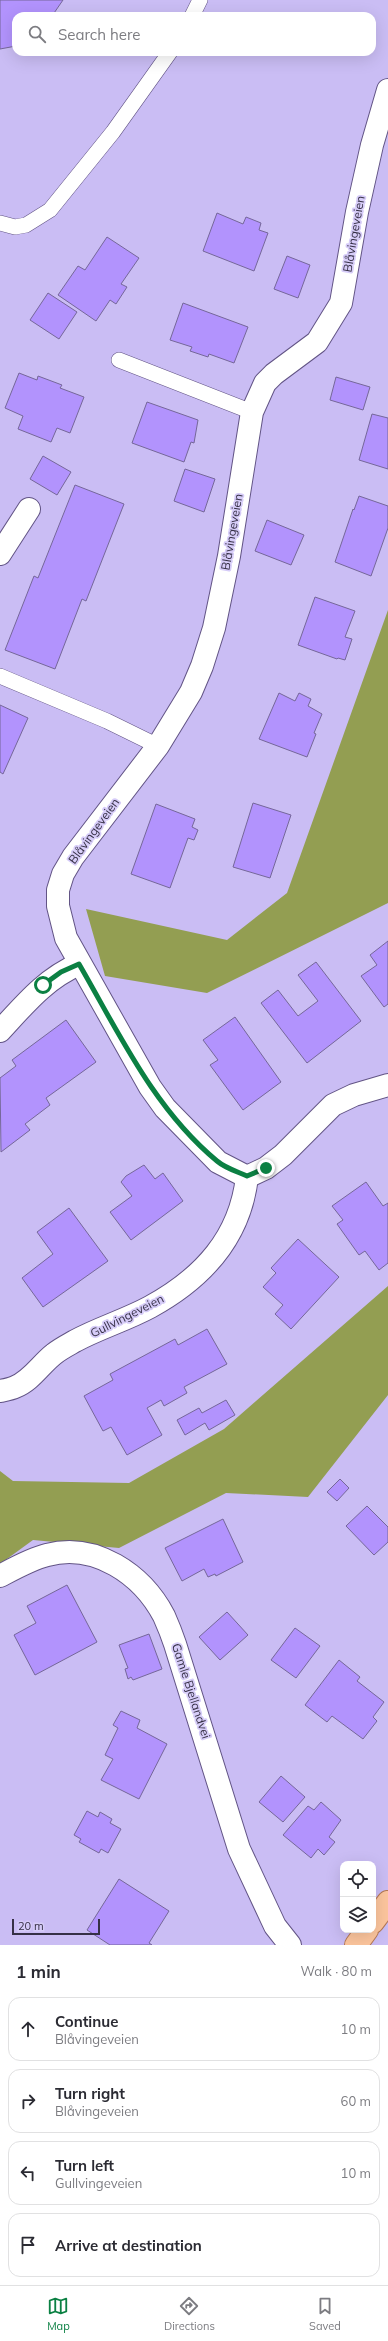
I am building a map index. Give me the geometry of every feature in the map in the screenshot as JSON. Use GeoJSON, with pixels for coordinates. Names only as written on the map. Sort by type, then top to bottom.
{"type":"FeatureCollection","features":[{"type":"Feature","properties":{"kind":"main road"},"geometry":{"type":"LineString","coordinates":[[376,1918],[388,1902]]}},
{"type":"Feature","properties":{"kind":"main road"},"geometry":{"type":"LineString","coordinates":[[356,1945],[365,1933]]}},
{"type":"Feature","properties":{"kind":"street","name":"Blåvingeveien"},"geometry":{"type":"LineString","coordinates":[[247,1176],[218,1162],[165,1108],[150,1087],[79,964],[66,938],[58,906],[58,890],[63,874],[73,857],[158,746],[191,692],[214,628],[229,556],[252,412],[265,383],[274,374],[317,342],[341,303],[357,212],[372,145],[388,90]]}},
{"type":"Feature","properties":{"kind":"street"},"geometry":{"type":"LineString","coordinates":[[0,554],[29,510]]}},
{"type":"Feature","properties":{"kind":"street"},"geometry":{"type":"LineString","coordinates":[[0,1031],[43,985],[61,972],[79,964]]}},
{"type":"Feature","properties":{"kind":"street"},"geometry":{"type":"LineString","coordinates":[[247,1176],[266,1168],[284,1155],[333,1105],[354,1095],[388,1085]]}},
{"type":"Feature","properties":{"kind":"street","name":"Gullvingeveien"},"geometry":{"type":"LineString","coordinates":[[0,1391],[15,1388],[30,1377],[55,1354],[75,1341],[150,1307],[191,1280],[206,1268],[233,1228],[245,1195],[247,1176]]}},
{"type":"Feature","properties":{"kind":"street","name":"Gamle Bjellandvei"},"geometry":{"type":"LineString","coordinates":[[0,1576],[34,1559],[49,1554],[92,1554],[116,1564],[155,1602],[176,1644],[239,1849],[275,1926],[290,1945]]}},
{"type":"Feature","properties":{"kind":"lane"},"geometry":{"type":"LineString","coordinates":[[194,12],[200,0]]}},
{"type":"Feature","properties":{"kind":"lane"},"geometry":{"type":"LineString","coordinates":[[0,223],[15,227],[26,225],[50,210],[113,132],[167,56]]}},
{"type":"Feature","properties":{"kind":"lane"},"geometry":{"type":"LineString","coordinates":[[119,360],[252,412]]}},
{"type":"Feature","properties":{"kind":"lane"},"geometry":{"type":"LineString","coordinates":[[0,676],[108,721],[158,746]]}},
{"type":"Feature","properties":{"kind":"green space"},"geometry":{"type":"Polygon","coordinates":[[[388,610],[388,903],[207,993],[105,976],[86,909],[227,940],[287,893],[388,610]]]}},
{"type":"Feature","properties":{"kind":"green space"},"geometry":{"type":"Polygon","coordinates":[[[388,1286],[388,1395],[308,1497],[226,1493],[119,1548],[33,1540],[0,1564],[0,1471],[13,1481],[129,1483],[224,1429],[388,1286]]]}},
{"type":"Feature","properties":{"kind":"building"},"geometry":{"type":"Polygon","coordinates":[[[0,0],[63,0],[55,12],[12,12],[12,47],[0,49],[0,0]]]}},
{"type":"Feature","properties":{"kind":"building"},"geometry":{"type":"Polygon","coordinates":[[[217,213],[243,224],[246,217],[261,223],[259,230],[268,233],[254,271],[203,251],[217,213]]]}},
{"type":"Feature","properties":{"kind":"building"},"geometry":{"type":"Polygon","coordinates":[[[107,237],[139,258],[121,284],[127,287],[116,304],[110,300],[96,321],[58,295],[78,266],[85,270],[107,237]]]}},
{"type":"Feature","properties":{"kind":"building"},"geometry":{"type":"Polygon","coordinates":[[[287,256],[310,265],[298,298],[274,289],[287,256]]]}},
{"type":"Feature","properties":{"kind":"building"},"geometry":{"type":"Polygon","coordinates":[[[48,293],[77,312],[59,339],[30,320],[48,293]]]}},
{"type":"Feature","properties":{"kind":"building"},"geometry":{"type":"Polygon","coordinates":[[[183,303],[248,327],[234,363],[209,354],[208,357],[190,351],[192,347],[170,340],[183,303]]]}},
{"type":"Feature","properties":{"kind":"building"},"geometry":{"type":"Polygon","coordinates":[[[19,373],[37,380],[38,376],[62,385],[60,388],[84,397],[70,433],[57,428],[51,442],[18,429],[23,416],[5,408],[19,373]]]}},
{"type":"Feature","properties":{"kind":"building"},"geometry":{"type":"Polygon","coordinates":[[[336,377],[370,387],[363,410],[330,400],[336,377]]]}},
{"type":"Feature","properties":{"kind":"building"},"geometry":{"type":"Polygon","coordinates":[[[147,402],[198,420],[194,443],[191,442],[184,462],[132,443],[147,402]]]}},
{"type":"Feature","properties":{"kind":"building"},"geometry":{"type":"Polygon","coordinates":[[[372,414],[388,418],[388,469],[359,460],[372,414]]]}},
{"type":"Feature","properties":{"kind":"building"},"geometry":{"type":"Polygon","coordinates":[[[43,456],[71,472],[57,495],[30,479],[43,456]]]}},
{"type":"Feature","properties":{"kind":"building"},"geometry":{"type":"Polygon","coordinates":[[[185,469],[215,479],[204,512],[174,501],[185,469]]]}},
{"type":"Feature","properties":{"kind":"building"},"geometry":{"type":"Polygon","coordinates":[[[75,485],[124,504],[86,601],[82,599],[55,669],[5,650],[34,576],[38,578],[75,485]]]}},
{"type":"Feature","properties":{"kind":"building"},"geometry":{"type":"Polygon","coordinates":[[[359,496],[388,506],[388,528],[371,576],[335,562],[359,496]]]}},
{"type":"Feature","properties":{"kind":"building"},"geometry":{"type":"Polygon","coordinates":[[[267,520],[304,535],[291,565],[255,551],[267,520]]]}},
{"type":"Feature","properties":{"kind":"building"},"geometry":{"type":"Polygon","coordinates":[[[315,597],[355,611],[345,637],[352,639],[345,660],[337,659],[298,645],[315,597]]]}},
{"type":"Feature","properties":{"kind":"building"},"geometry":{"type":"Polygon","coordinates":[[[279,693],[295,701],[299,693],[311,699],[308,706],[322,714],[314,733],[316,734],[307,757],[259,739],[279,693]]]}},
{"type":"Feature","properties":{"kind":"building"},"geometry":{"type":"Polygon","coordinates":[[[0,705],[28,718],[3,774],[0,772],[0,705]]]}},
{"type":"Feature","properties":{"kind":"building"},"geometry":{"type":"Polygon","coordinates":[[[253,803],[291,815],[270,878],[233,867],[253,803]]]}},
{"type":"Feature","properties":{"kind":"building"},"geometry":{"type":"Polygon","coordinates":[[[156,804],[195,819],[192,827],[198,830],[194,840],[188,838],[170,888],[131,874],[156,804]]]}},
{"type":"Feature","properties":{"kind":"building"},"geometry":{"type":"Polygon","coordinates":[[[388,941],[388,1004],[384,1007],[361,976],[377,965],[370,955],[388,941]]]}},
{"type":"Feature","properties":{"kind":"building"},"geometry":{"type":"Polygon","coordinates":[[[316,962],[361,1021],[307,1063],[261,1003],[278,990],[298,1016],[318,1001],[298,975],[316,962]]]}},
{"type":"Feature","properties":{"kind":"building"},"geometry":{"type":"Polygon","coordinates":[[[235,1017],[281,1082],[243,1110],[210,1065],[218,1060],[203,1040],[235,1017]]]}},
{"type":"Feature","properties":{"kind":"building"},"geometry":{"type":"Polygon","coordinates":[[[66,1020],[96,1062],[46,1098],[50,1105],[25,1124],[30,1130],[1,1152],[0,1078],[16,1066],[12,1060],[66,1020]]]}},
{"type":"Feature","properties":{"kind":"building"},"geometry":{"type":"Polygon","coordinates":[[[144,1165],[155,1179],[163,1173],[183,1201],[131,1240],[110,1212],[132,1196],[121,1182],[126,1176],[144,1165]]]}},
{"type":"Feature","properties":{"kind":"building"},"geometry":{"type":"Polygon","coordinates":[[[366,1182],[383,1206],[388,1203],[388,1263],[379,1270],[365,1251],[359,1255],[337,1224],[343,1220],[332,1206],[366,1182]]]}},
{"type":"Feature","properties":{"kind":"building"},"geometry":{"type":"Polygon","coordinates":[[[69,1208],[108,1261],[43,1307],[22,1278],[53,1254],[37,1232],[69,1208]]]}},
{"type":"Feature","properties":{"kind":"building"},"geometry":{"type":"Polygon","coordinates":[[[298,1239],[339,1277],[291,1329],[275,1314],[283,1305],[263,1287],[276,1273],[271,1268],[298,1239]]]}},
{"type":"Feature","properties":{"kind":"building"},"geometry":{"type":"Polygon","coordinates":[[[207,1329],[227,1364],[184,1387],[187,1393],[164,1406],[161,1400],[147,1408],[162,1435],[127,1455],[111,1427],[103,1431],[84,1396],[113,1380],[110,1374],[175,1339],[178,1345],[207,1329]]]}},
{"type":"Feature","properties":{"kind":"building"},"geometry":{"type":"Polygon","coordinates":[[[226,1400],[235,1415],[209,1430],[205,1423],[185,1435],[177,1420],[199,1408],[202,1413],[226,1400]]]}},
{"type":"Feature","properties":{"kind":"building"},"geometry":{"type":"Polygon","coordinates":[[[340,1479],[349,1488],[337,1501],[327,1492],[340,1479]]]}},
{"type":"Feature","properties":{"kind":"building"},"geometry":{"type":"Polygon","coordinates":[[[367,1506],[388,1527],[388,1542],[374,1555],[346,1526],[367,1506]]]}},
{"type":"Feature","properties":{"kind":"building"},"geometry":{"type":"Polygon","coordinates":[[[223,1519],[243,1562],[216,1576],[215,1574],[208,1577],[204,1569],[182,1581],[165,1548],[223,1519]]]}},
{"type":"Feature","properties":{"kind":"building"},"geometry":{"type":"Polygon","coordinates":[[[67,1585],[97,1642],[35,1675],[14,1635],[36,1623],[27,1606],[67,1585]]]}},
{"type":"Feature","properties":{"kind":"building"},"geometry":{"type":"Polygon","coordinates":[[[227,1612],[248,1635],[220,1660],[199,1637],[227,1612]]]}},
{"type":"Feature","properties":{"kind":"building"},"geometry":{"type":"Polygon","coordinates":[[[295,1628],[320,1646],[296,1678],[271,1660],[295,1628]]]}},
{"type":"Feature","properties":{"kind":"building"},"geometry":{"type":"Polygon","coordinates":[[[149,1634],[162,1669],[133,1680],[131,1677],[128,1679],[125,1669],[128,1668],[119,1645],[149,1634]]]}},
{"type":"Feature","properties":{"kind":"building"},"geometry":{"type":"Polygon","coordinates":[[[339,1660],[360,1677],[357,1681],[384,1702],[373,1717],[377,1721],[363,1739],[332,1716],[327,1722],[305,1705],[339,1660]]]}},
{"type":"Feature","properties":{"kind":"building"},"geometry":{"type":"Polygon","coordinates":[[[121,1711],[140,1720],[137,1728],[167,1744],[139,1799],[101,1780],[113,1759],[105,1755],[118,1728],[113,1725],[121,1711]]]}},
{"type":"Feature","properties":{"kind":"building"},"geometry":{"type":"Polygon","coordinates":[[[281,1776],[305,1797],[283,1822],[259,1802],[281,1776]]]}},
{"type":"Feature","properties":{"kind":"building"},"geometry":{"type":"Polygon","coordinates":[[[321,1802],[341,1820],[329,1837],[335,1842],[324,1855],[318,1849],[311,1858],[283,1835],[308,1806],[314,1810],[321,1802]]]}},
{"type":"Feature","properties":{"kind":"building"},"geometry":{"type":"Polygon","coordinates":[[[87,1811],[98,1817],[100,1812],[112,1819],[110,1823],[121,1829],[108,1853],[101,1849],[99,1853],[79,1842],[81,1839],[74,1835],[87,1811]]]}},
{"type":"Feature","properties":{"kind":"building"},"geometry":{"type":"Polygon","coordinates":[[[119,1879],[169,1911],[149,1943],[152,1945],[110,1945],[87,1930],[119,1879]]]}},
{"type":"Feature","properties":{"kind":"route"},"geometry":{"type":"LineString","coordinates":[[43,985],[61,972],[79,964],[150,1087],[165,1108],[218,1162],[247,1176],[266,1168]]}}]}
